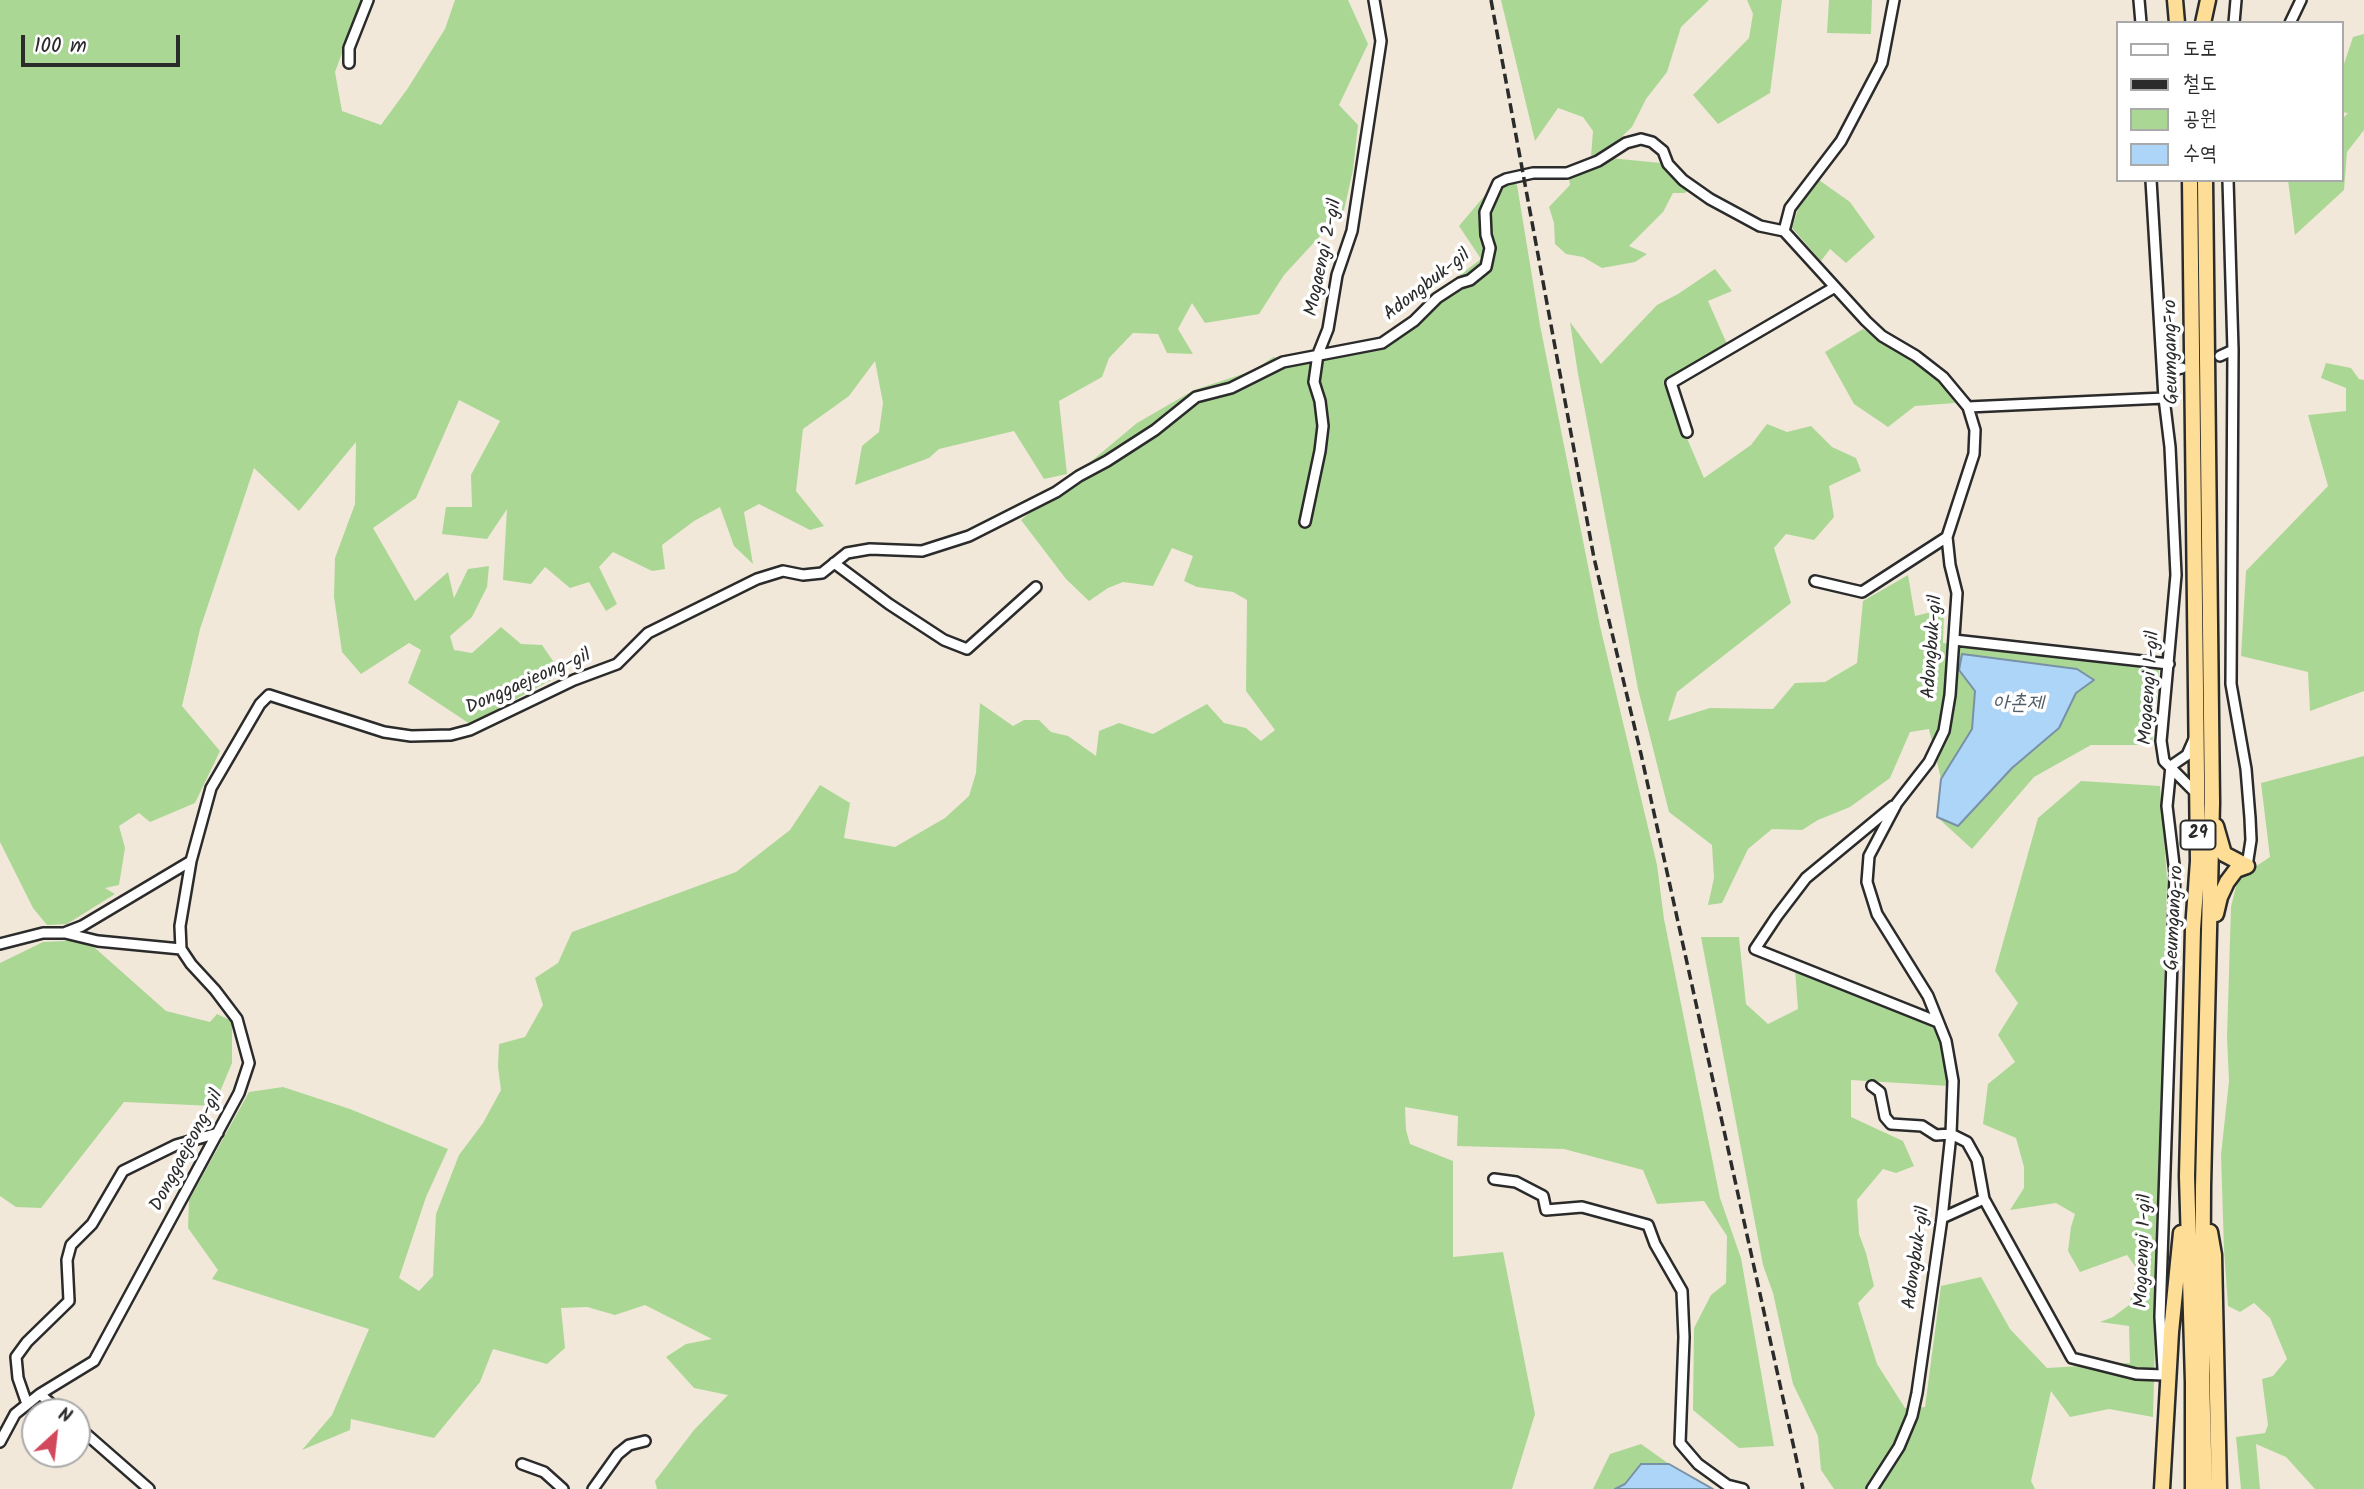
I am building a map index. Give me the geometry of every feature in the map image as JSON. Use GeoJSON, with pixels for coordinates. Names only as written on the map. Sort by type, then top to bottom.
{"type":"FeatureCollection","features":[{"type":"Feature","properties":{"kind":"highway"},"geometry":{"type":"LineString","coordinates":[[2175,0],[2177,21]]}},
{"type":"Feature","properties":{"kind":"highway"},"geometry":{"type":"LineString","coordinates":[[2184,0],[2185,21]]}},
{"type":"Feature","properties":{"kind":"highway"},"geometry":{"type":"LineString","coordinates":[[2202,0],[2203,21]]}},
{"type":"Feature","properties":{"kind":"highway"},"geometry":{"type":"LineString","coordinates":[[2203,21],[2208,0]]}},
{"type":"Feature","properties":{"kind":"highway","name":"Geumgang-ro"},"geometry":{"type":"LineString","coordinates":[[2189,182],[2198,861],[2193,929],[2187,1176],[2193,1489]]}},
{"type":"Feature","properties":{"kind":"highway","name":"Geumgang-ro"},"geometry":{"type":"LineString","coordinates":[[2205,182],[2212,803],[2203,1187],[2202,1376],[2205,1489]]}},
{"type":"Feature","properties":{"kind":"highway"},"geometry":{"type":"LineString","coordinates":[[2212,803],[2224,854],[2247,866]]}},
{"type":"Feature","properties":{"kind":"highway"},"geometry":{"type":"LineString","coordinates":[[2210,943],[2220,897],[2236,870],[2247,866]]}},
{"type":"Feature","properties":{"kind":"highway"},"geometry":{"type":"LineString","coordinates":[[2160,1489],[2171,1332],[2187,1176]]}},
{"type":"Feature","properties":{"kind":"highway"},"geometry":{"type":"LineString","coordinates":[[2203,1187],[2214,1255],[2219,1489]]}},
{"type":"Feature","properties":{"kind":"street"},"geometry":{"type":"LineString","coordinates":[[349,63],[349,48],[368,0]]}},
{"type":"Feature","properties":{"kind":"street","name":"Mogaengi 2-gil"},"geometry":{"type":"LineString","coordinates":[[1305,522],[1323,426],[1314,382],[1318,354],[1328,329],[1337,275],[1352,232],[1381,41],[1374,0]]}},
{"type":"Feature","properties":{"kind":"street"},"geometry":{"type":"LineString","coordinates":[[1784,231],[1790,208],[1842,141],[1882,63],[1894,0]]}},
{"type":"Feature","properties":{"kind":"street"},"geometry":{"type":"LineString","coordinates":[[2139,0],[2141,21]]}},
{"type":"Feature","properties":{"kind":"street"},"geometry":{"type":"LineString","coordinates":[[2234,21],[2236,0]]}},
{"type":"Feature","properties":{"kind":"street"},"geometry":{"type":"LineString","coordinates":[[2291,21],[2301,0]]}},
{"type":"Feature","properties":{"kind":"street","name":"Adongbuk-gil"},"geometry":{"type":"LineString","coordinates":[[1318,354],[1382,343],[1413,321],[1437,299],[1460,283],[1470,280],[1486,267],[1490,248],[1486,235],[1485,212],[1498,183],[1533,173],[1567,173],[1598,161],[1626,143],[1642,139],[1652,142],[1663,151],[1668,164],[1683,180],[1710,199],[1760,226],[1784,231],[1866,321],[1882,336],[1943,377],[1968,407],[1975,430],[1974,454],[1947,537],[1957,593],[1951,695],[1944,731],[1929,762],[1897,803],[1869,856],[1867,882],[1877,914],[1928,996],[1946,1041],[1953,1081],[1951,1134],[1942,1218],[1917,1393],[1912,1416],[1899,1447],[1872,1489]]}},
{"type":"Feature","properties":{"kind":"street","name":"Mogaengi 1-gil"},"geometry":{"type":"LineString","coordinates":[[2151,182],[2176,575],[2161,741],[2164,761],[2171,766],[2166,806],[2175,873],[2160,1317],[2164,1375],[2160,1489]]}},
{"type":"Feature","properties":{"kind":"street"},"geometry":{"type":"LineString","coordinates":[[2228,182],[2232,350],[2231,684],[2246,769],[2251,840],[2247,866]]}},
{"type":"Feature","properties":{"kind":"street"},"geometry":{"type":"LineString","coordinates":[[1687,432],[1671,383],[1835,287]]}},
{"type":"Feature","properties":{"kind":"street"},"geometry":{"type":"LineString","coordinates":[[2220,356],[2232,350]]}},
{"type":"Feature","properties":{"kind":"street","name":"Donggaejeong-gil"},"geometry":{"type":"LineString","coordinates":[[35,1398],[94,1361],[239,1093],[249,1063],[237,1019],[181,949],[180,926],[191,861],[211,788],[260,704],[269,695],[384,732],[411,736],[451,735],[470,730],[574,680],[617,664],[649,633],[757,579],[783,571],[803,575],[822,573],[847,553],[870,549],[922,551],[948,545],[974,534],[1056,492],[1079,475],[1107,461],[1154,430],[1196,397],[1231,388],[1283,362],[1318,354]]}},
{"type":"Feature","properties":{"kind":"street"},"geometry":{"type":"LineString","coordinates":[[2163,373],[2182,368]]}},
{"type":"Feature","properties":{"kind":"street"},"geometry":{"type":"LineString","coordinates":[[1968,407],[2164,398]]}},
{"type":"Feature","properties":{"kind":"street"},"geometry":{"type":"LineString","coordinates":[[1815,581],[1862,592],[1947,537]]}},
{"type":"Feature","properties":{"kind":"street"},"geometry":{"type":"LineString","coordinates":[[834,564],[944,640],[967,649],[1036,587]]}},
{"type":"Feature","properties":{"kind":"street"},"geometry":{"type":"LineString","coordinates":[[1954,640],[2169,664]]}},
{"type":"Feature","properties":{"kind":"street"},"geometry":{"type":"LineString","coordinates":[[2197,731],[2187,755],[2171,766],[2197,794]]}},
{"type":"Feature","properties":{"kind":"street","name":"Adongbuk-gil"},"geometry":{"type":"LineString","coordinates":[[1897,803],[1806,878],[1755,949],[1938,1021]]}},
{"type":"Feature","properties":{"kind":"street"},"geometry":{"type":"LineString","coordinates":[[64,933],[82,926],[191,861]]}},
{"type":"Feature","properties":{"kind":"street"},"geometry":{"type":"LineString","coordinates":[[0,944],[43,933],[64,933],[98,941],[181,949]]}},
{"type":"Feature","properties":{"kind":"street"},"geometry":{"type":"LineString","coordinates":[[1872,1086],[1880,1091],[1885,1117],[1891,1124],[1922,1126],[1936,1135],[1951,1134],[1966,1142],[1977,1160],[1984,1199],[2072,1358],[2136,1374],[2164,1375]]}},
{"type":"Feature","properties":{"kind":"street"},"geometry":{"type":"LineString","coordinates":[[25,1398],[18,1378],[16,1357],[27,1342],[69,1301],[67,1260],[71,1245],[92,1224],[122,1171],[176,1145],[218,1133]]}},
{"type":"Feature","properties":{"kind":"street"},"geometry":{"type":"LineString","coordinates":[[1494,1179],[1516,1182],[1543,1196],[1546,1210],[1582,1208],[1648,1225],[1655,1244],[1682,1291],[1684,1337],[1680,1443],[1698,1464],[1727,1485],[1743,1489]]}},
{"type":"Feature","properties":{"kind":"street"},"geometry":{"type":"LineString","coordinates":[[1942,1218],[1984,1199]]}},
{"type":"Feature","properties":{"kind":"street"},"geometry":{"type":"LineString","coordinates":[[40,1394],[44,1398]]}},
{"type":"Feature","properties":{"kind":"street","name":"Donggaejeong-gil"},"geometry":{"type":"LineString","coordinates":[[0,1442],[15,1414],[21,1409]]}},
{"type":"Feature","properties":{"kind":"street"},"geometry":{"type":"LineString","coordinates":[[91,1438],[149,1489]]}},
{"type":"Feature","properties":{"kind":"street"},"geometry":{"type":"LineString","coordinates":[[593,1489],[618,1454],[629,1445],[645,1441]]}},
{"type":"Feature","properties":{"kind":"street"},"geometry":{"type":"LineString","coordinates":[[522,1464],[544,1472],[563,1489]]}},
{"type":"Feature","properties":{"kind":"green space"},"geometry":{"type":"Polygon","coordinates":[[[0,0],[362,0],[335,72],[342,111],[381,125],[445,29],[455,0],[1348,0],[1368,44],[1339,105],[1358,125],[1353,170],[1344,210],[1284,275],[1259,314],[1205,323],[1192,303],[1178,329],[1193,354],[1167,353],[1158,334],[1133,333],[1109,358],[1102,377],[1059,401],[1067,474],[1044,479],[1014,431],[939,449],[929,458],[855,485],[862,446],[879,432],[883,403],[875,361],[849,396],[803,429],[796,491],[824,526],[810,530],[759,504],[744,512],[753,564],[734,546],[720,507],[694,521],[662,545],[665,569],[652,571],[613,552],[599,567],[617,604],[606,611],[589,582],[570,588],[545,567],[531,584],[503,580],[507,509],[487,539],[442,534],[446,507],[472,507],[471,475],[500,421],[459,400],[416,498],[373,528],[415,601],[448,572],[454,598],[468,569],[489,566],[487,587],[472,617],[450,636],[454,650],[472,653],[501,627],[521,644],[542,645],[562,674],[470,724],[408,683],[421,650],[409,643],[361,674],[342,652],[334,597],[335,558],[355,504],[356,442],[299,511],[254,468],[200,629],[182,706],[220,751],[195,803],[150,822],[139,813],[119,826],[125,848],[119,885],[105,888],[115,894],[67,924],[47,925],[33,908],[0,842],[0,0]]]}},
{"type":"Feature","properties":{"kind":"green space"},"geometry":{"type":"Polygon","coordinates":[[[1501,0],[1709,0],[1681,27],[1667,72],[1646,99],[1632,127],[1612,146],[1591,157],[1593,131],[1583,117],[1558,108],[1535,141],[1501,0]]]}},
{"type":"Feature","properties":{"kind":"green space"},"geometry":{"type":"Polygon","coordinates":[[[1747,0],[1782,0],[1770,93],[1718,124],[1693,95],[1749,38],[1753,14],[1747,0]]]}},
{"type":"Feature","properties":{"kind":"green space"},"geometry":{"type":"Polygon","coordinates":[[[1829,0],[1872,0],[1871,34],[1827,33],[1829,0]]]}},
{"type":"Feature","properties":{"kind":"green space"},"geometry":{"type":"Polygon","coordinates":[[[2364,34],[2364,130],[2347,152],[2344,190],[2295,235],[2288,182],[2343,182],[2343,118],[2348,113],[2343,112],[2343,67],[2353,37],[2364,34]]]}},
{"type":"Feature","properties":{"kind":"green space"},"geometry":{"type":"Polygon","coordinates":[[[1610,158],[1661,163],[1689,189],[1685,193],[1673,193],[1663,212],[1629,246],[1647,254],[1635,262],[1602,268],[1583,257],[1566,254],[1555,244],[1554,223],[1549,207],[1570,185],[1569,178],[1610,158]]]}},
{"type":"Feature","properties":{"kind":"green space"},"geometry":{"type":"Polygon","coordinates":[[[1502,175],[1517,185],[1540,325],[1600,626],[1657,865],[1664,919],[1720,1198],[1741,1258],[1774,1446],[1739,1448],[1693,1410],[1694,1328],[1711,1295],[1726,1283],[1727,1236],[1704,1201],[1657,1204],[1643,1170],[1564,1149],[1457,1146],[1458,1116],[1405,1107],[1410,1144],[1453,1161],[1453,1257],[1503,1252],[1535,1414],[1512,1489],[657,1489],[655,1481],[694,1430],[728,1395],[694,1388],[666,1357],[686,1344],[712,1339],[645,1305],[615,1315],[587,1307],[561,1308],[565,1348],[547,1364],[493,1349],[480,1382],[434,1438],[351,1419],[350,1430],[302,1450],[332,1415],[369,1329],[212,1279],[218,1270],[188,1228],[189,1200],[249,1092],[283,1087],[350,1109],[448,1149],[426,1197],[399,1278],[419,1291],[433,1276],[436,1214],[459,1155],[483,1123],[501,1090],[499,1044],[525,1037],[543,1005],[535,978],[558,963],[572,932],[736,872],[790,830],[820,785],[850,803],[844,838],[895,847],[945,818],[969,796],[976,773],[980,703],[1013,726],[1024,720],[1039,720],[1051,732],[1068,736],[1096,756],[1099,731],[1119,723],[1153,734],[1207,704],[1224,723],[1246,728],[1261,741],[1275,730],[1246,691],[1247,600],[1233,592],[1197,587],[1184,581],[1193,556],[1172,548],[1153,586],[1123,582],[1089,601],[1066,579],[1021,520],[1137,423],[1194,390],[1255,370],[1273,357],[1309,362],[1407,331],[1423,303],[1481,259],[1459,226],[1502,175]]]}},
{"type":"Feature","properties":{"kind":"green space"},"geometry":{"type":"Polygon","coordinates":[[[1819,180],[1850,202],[1875,237],[1846,263],[1830,249],[1821,261],[1792,228],[1798,209],[1819,180]]]}},
{"type":"Feature","properties":{"kind":"green space"},"geometry":{"type":"Polygon","coordinates":[[[1715,269],[1732,291],[1708,301],[1727,344],[1663,382],[1704,478],[1751,445],[1767,424],[1787,432],[1811,426],[1832,447],[1856,458],[1861,471],[1829,486],[1834,517],[1814,540],[1786,534],[1774,548],[1791,603],[1677,692],[1668,721],[1710,708],[1773,709],[1795,683],[1825,682],[1857,663],[1863,601],[1908,575],[1915,616],[1944,609],[1943,643],[2159,670],[2152,745],[2091,745],[2034,777],[1972,849],[1937,817],[1941,779],[1929,729],[1910,732],[1890,778],[1850,807],[1818,820],[1802,830],[1772,829],[1748,849],[1722,903],[1708,905],[1714,878],[1712,845],[1669,812],[1638,689],[1570,322],[1601,364],[1657,305],[1715,269]]]}},
{"type":"Feature","properties":{"kind":"green space"},"geometry":{"type":"Polygon","coordinates":[[[1863,329],[1944,384],[1955,403],[1915,406],[1888,427],[1854,404],[1825,352],[1863,329]]]}},
{"type":"Feature","properties":{"kind":"green space"},"geometry":{"type":"Polygon","coordinates":[[[2326,363],[2351,368],[2359,379],[2364,380],[2364,691],[2310,711],[2308,672],[2241,656],[2246,571],[2328,486],[2308,415],[2346,411],[2346,388],[2321,378],[2326,363]]]}},
{"type":"Feature","properties":{"kind":"green space"},"geometry":{"type":"Polygon","coordinates":[[[2364,756],[2364,1489],[2315,1489],[2286,1457],[2256,1444],[2260,1489],[2241,1489],[2236,1437],[2265,1433],[2268,1425],[2262,1379],[2273,1376],[2287,1359],[2270,1318],[2254,1303],[2240,1312],[2228,1306],[2221,1155],[2229,1081],[2227,1038],[2231,907],[2238,878],[2270,857],[2261,783],[2364,756]]]}},
{"type":"Feature","properties":{"kind":"green space"},"geometry":{"type":"Polygon","coordinates":[[[2081,781],[2160,786],[2167,879],[2153,1417],[2109,1409],[2070,1417],[2051,1391],[2031,1481],[2035,1489],[1834,1489],[1821,1470],[1818,1436],[1793,1384],[1773,1293],[1763,1265],[1701,937],[1739,937],[1746,1004],[1768,1024],[1798,1009],[1795,969],[1941,1029],[1949,1086],[1851,1080],[1851,1117],[1903,1141],[1914,1166],[1896,1173],[1883,1169],[1857,1200],[1859,1234],[1874,1286],[1858,1303],[1877,1364],[1905,1408],[1925,1407],[1941,1286],[1981,1277],[2010,1329],[2047,1368],[2130,1363],[2129,1326],[2100,1322],[2113,1317],[2129,1305],[2138,1270],[2127,1255],[2080,1272],[2068,1251],[2075,1214],[2056,1203],[2010,1210],[2024,1188],[2024,1167],[2016,1138],[1983,1124],[1988,1084],[2015,1062],[1998,1035],[2018,1003],[1995,971],[2038,818],[2081,781]]]}},
{"type":"Feature","properties":{"kind":"green space"},"geometry":{"type":"Polygon","coordinates":[[[86,940],[166,1011],[210,1022],[217,1014],[232,1021],[232,1063],[214,1106],[124,1102],[41,1208],[16,1207],[0,1196],[0,963],[43,942],[86,940]]]}},
{"type":"Feature","properties":{"kind":"green space"},"geometry":{"type":"Polygon","coordinates":[[[1641,1444],[1669,1464],[1641,1464],[1625,1484],[1615,1489],[1593,1489],[1610,1454],[1641,1444]]]}},
{"type":"Feature","properties":{"kind":"water","name":"아촌제"},"geometry":{"type":"Polygon","coordinates":[[[1962,654],[2077,669],[2094,680],[2076,693],[2059,728],[2012,768],[1958,826],[1937,817],[1941,779],[1972,729],[1975,691],[1959,670],[1962,654]]]}},
{"type":"Feature","properties":{"kind":"water"},"geometry":{"type":"Polygon","coordinates":[[[1641,1464],[1669,1464],[1713,1489],[1615,1489],[1625,1484],[1641,1464]]]}},
{"type":"Feature","properties":{"kind":"railway"},"geometry":{"type":"LineString","coordinates":[[1491,0],[1594,558],[1641,754],[1803,1489]]}}]}
